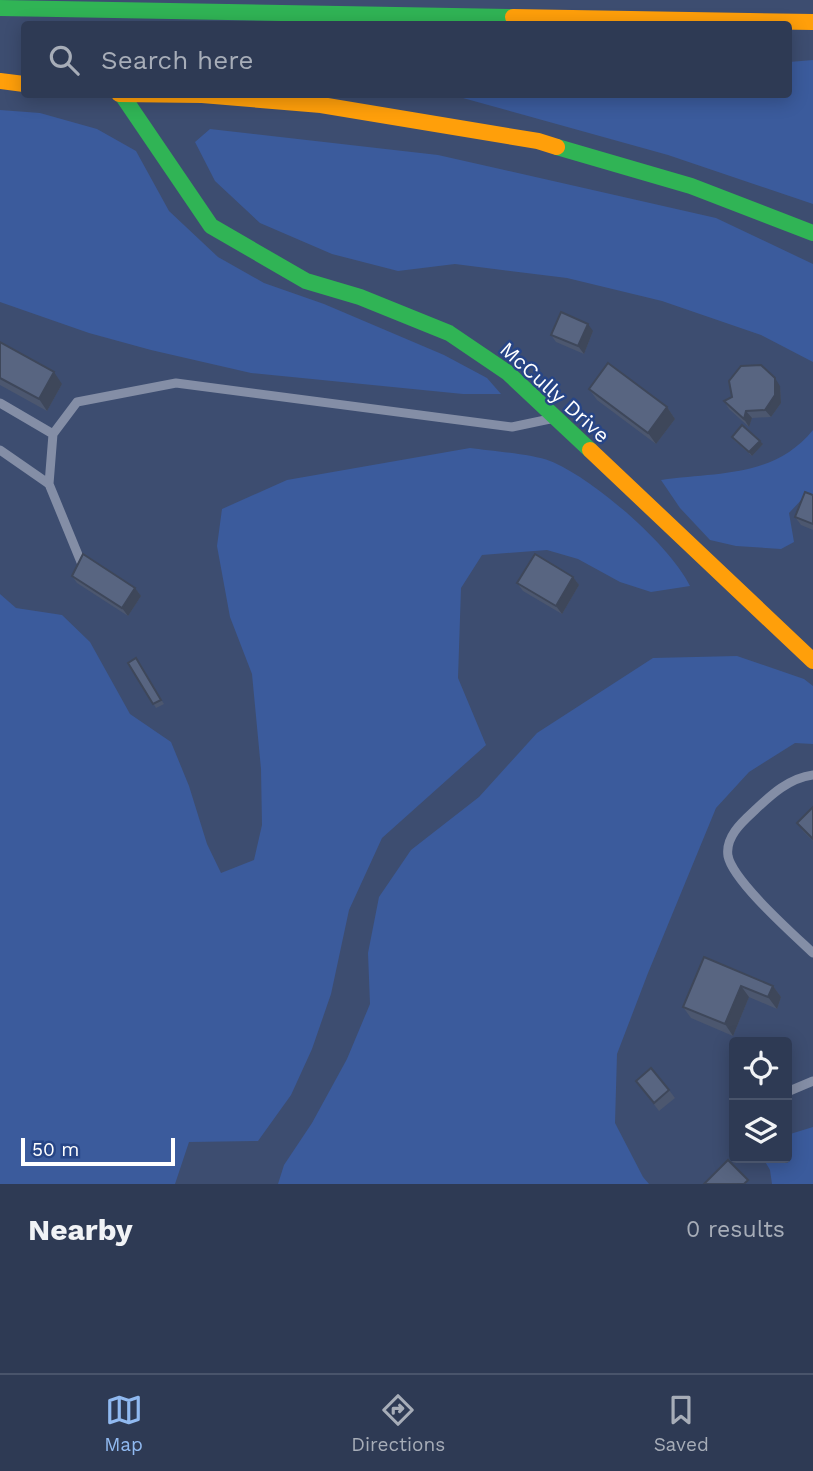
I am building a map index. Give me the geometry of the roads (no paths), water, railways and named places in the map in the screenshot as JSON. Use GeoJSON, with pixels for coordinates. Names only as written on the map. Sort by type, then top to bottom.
{"type":"FeatureCollection","features":[{"type":"Feature","properties":{"kind":"main road"},"geometry":{"type":"LineString","coordinates":[[0,8],[755,21]]}},
{"type":"Feature","properties":{"kind":"main road"},"geometry":{"type":"LineString","coordinates":[[792,22],[813,22]]}},
{"type":"Feature","properties":{"kind":"main road"},"geometry":{"type":"LineString","coordinates":[[0,81],[21,84]]}},
{"type":"Feature","properties":{"kind":"main road","name":"McCully Drive"},"geometry":{"type":"LineString","coordinates":[[123,98],[211,226],[306,281],[360,297],[449,333],[508,373],[813,661]]}},
{"type":"Feature","properties":{"kind":"main road"},"geometry":{"type":"LineString","coordinates":[[238,98],[321,105],[538,141],[691,186],[813,233]]}},
{"type":"Feature","properties":{"kind":"lane"},"geometry":{"type":"LineString","coordinates":[[81,562],[49,484],[53,434],[78,402],[176,383],[512,427],[555,418]]}},
{"type":"Feature","properties":{"kind":"lane"},"geometry":{"type":"LineString","coordinates":[[0,403],[53,434]]}},
{"type":"Feature","properties":{"kind":"lane"},"geometry":{"type":"LineString","coordinates":[[0,450],[49,484]]}},
{"type":"Feature","properties":{"kind":"lane"},"geometry":{"type":"LineString","coordinates":[[813,775],[790,782],[741,823],[729,842],[729,857],[750,889],[813,953]]}},
{"type":"Feature","properties":{"kind":"lane"},"geometry":{"type":"LineString","coordinates":[[792,1090],[813,1081]]}}]}
